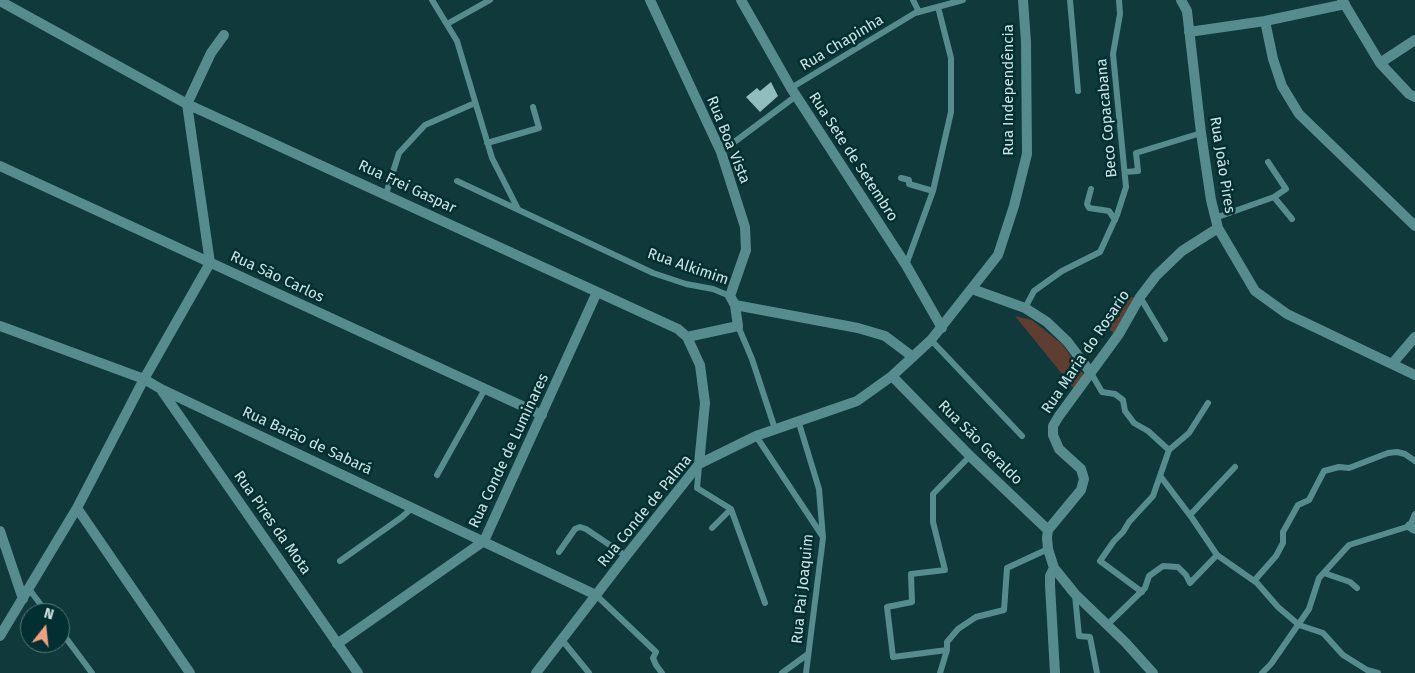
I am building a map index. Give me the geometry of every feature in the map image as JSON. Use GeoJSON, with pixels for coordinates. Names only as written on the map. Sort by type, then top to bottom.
{"type":"FeatureCollection","features":[{"type":"Feature","properties":{"kind":"street","name":"Rua Boa Vista"},"geometry":{"type":"LineString","coordinates":[[650,0],[720,152],[745,227],[746,250],[732,301]]}},
{"type":"Feature","properties":{"kind":"street","name":"Rua Sete de Setembro"},"geometry":{"type":"LineString","coordinates":[[741,0],[793,92],[906,265],[942,328]]}},
{"type":"Feature","properties":{"kind":"street","name":"Rua Independência"},"geometry":{"type":"LineString","coordinates":[[892,376],[913,358],[942,328],[998,255],[1014,206],[1027,154],[1026,42],[1023,0]]}},
{"type":"Feature","properties":{"kind":"street","name":"Rua João Pires"},"geometry":{"type":"LineString","coordinates":[[1181,0],[1187,12],[1201,133],[1216,223],[1255,291],[1287,314],[1415,374]]}},
{"type":"Feature","properties":{"kind":"street","name":"Rua Frei Gaspar"},"geometry":{"type":"LineString","coordinates":[[0,2],[188,104],[678,329],[687,337]]}},
{"type":"Feature","properties":{"kind":"street"},"geometry":{"type":"LineString","coordinates":[[1189,32],[1265,21],[1344,2],[1380,63],[1409,94],[1415,97]]}},
{"type":"Feature","properties":{"kind":"street"},"geometry":{"type":"LineString","coordinates":[[1265,21],[1272,59],[1282,86],[1299,114],[1415,226]]}},
{"type":"Feature","properties":{"kind":"street"},"geometry":{"type":"LineString","coordinates":[[0,636],[77,508],[144,380],[210,263],[188,104],[211,54],[224,35]]}},
{"type":"Feature","properties":{"kind":"street"},"geometry":{"type":"LineString","coordinates":[[1380,63],[1415,40]]}},
{"type":"Feature","properties":{"kind":"street","name":"Rua São Carlos"},"geometry":{"type":"LineString","coordinates":[[0,166],[542,415]]}},
{"type":"Feature","properties":{"kind":"street","name":"Rua Maria do Rosario"},"geometry":{"type":"LineString","coordinates":[[1048,530],[1081,490],[1084,479],[1081,469],[1059,449],[1053,435],[1053,426],[1119,334],[1140,298],[1169,262],[1216,223]]}},
{"type":"Feature","properties":{"kind":"street"},"geometry":{"type":"LineString","coordinates":[[972,289],[1025,308],[1047,322],[1067,341],[1091,373]]}},
{"type":"Feature","properties":{"kind":"street","name":"Rua Conde de Luminares"},"geometry":{"type":"LineString","coordinates":[[337,644],[484,541],[597,292]]}},
{"type":"Feature","properties":{"kind":"street"},"geometry":{"type":"LineString","coordinates":[[699,464],[705,403],[700,366],[687,337],[738,326],[732,301]]}},
{"type":"Feature","properties":{"kind":"street","name":"Rua Alkimim"},"geometry":{"type":"LineString","coordinates":[[732,301],[858,328],[885,336],[913,358]]}},
{"type":"Feature","properties":{"kind":"street","name":"Rua Barão de Sabará"},"geometry":{"type":"LineString","coordinates":[[0,326],[144,380],[596,595]]}},
{"type":"Feature","properties":{"kind":"street"},"geometry":{"type":"LineString","coordinates":[[1392,364],[1415,337]]}},
{"type":"Feature","properties":{"kind":"street","name":"Rua Conde de Palma"},"geometry":{"type":"LineString","coordinates":[[538,672],[699,464],[756,436],[857,401],[892,376]]}},
{"type":"Feature","properties":{"kind":"street","name":"Rua São Geraldo"},"geometry":{"type":"LineString","coordinates":[[892,376],[970,456],[1048,530]]}},
{"type":"Feature","properties":{"kind":"street","name":"Rua Pires da Mota"},"geometry":{"type":"LineString","coordinates":[[161,389],[358,673]]}},
{"type":"Feature","properties":{"kind":"street"},"geometry":{"type":"LineString","coordinates":[[77,508],[190,673]]}},
{"type":"Feature","properties":{"kind":"street"},"geometry":{"type":"LineString","coordinates":[[1048,530],[1048,549],[1054,568],[1075,594],[1154,673]]}},
{"type":"Feature","properties":{"kind":"street"},"geometry":{"type":"LineString","coordinates":[[0,531],[24,599]]}},
{"type":"Feature","properties":{"kind":"street"},"geometry":{"type":"LineString","coordinates":[[1054,568],[1050,576],[1050,584],[1055,673]]}},
{"type":"Feature","properties":{"kind":"lane"},"geometry":{"type":"LineString","coordinates":[[432,0],[457,41],[492,158],[518,209]]}},
{"type":"Feature","properties":{"kind":"lane"},"geometry":{"type":"LineString","coordinates":[[447,24],[490,0]]}},
{"type":"Feature","properties":{"kind":"lane"},"geometry":{"type":"LineString","coordinates":[[913,0],[919,12]]}},
{"type":"Feature","properties":{"kind":"lane","name":"Rua Chapinha"},"geometry":{"type":"LineString","coordinates":[[720,152],[793,92],[919,12],[963,0]]}},
{"type":"Feature","properties":{"kind":"lane"},"geometry":{"type":"LineString","coordinates":[[1070,0],[1078,92]]}},
{"type":"Feature","properties":{"kind":"lane","name":"Beco Copacabana"},"geometry":{"type":"LineString","coordinates":[[1025,308],[1034,291],[1062,271],[1100,252],[1115,220],[1126,187],[1113,54],[1120,14],[1119,0]]}},
{"type":"Feature","properties":{"kind":"lane"},"geometry":{"type":"LineString","coordinates":[[906,265],[933,191],[951,112],[951,58],[938,7]]}},
{"type":"Feature","properties":{"kind":"lane"},"geometry":{"type":"LineString","coordinates":[[386,194],[399,153],[424,125],[475,103]]}},
{"type":"Feature","properties":{"kind":"lane"},"geometry":{"type":"LineString","coordinates":[[487,143],[539,128],[533,108]]}},
{"type":"Feature","properties":{"kind":"lane"},"geometry":{"type":"LineString","coordinates":[[1125,172],[1138,171],[1136,153],[1201,133]]}},
{"type":"Feature","properties":{"kind":"lane"},"geometry":{"type":"LineString","coordinates":[[1216,223],[1274,197],[1286,189],[1268,162]]}},
{"type":"Feature","properties":{"kind":"lane"},"geometry":{"type":"LineString","coordinates":[[901,178],[910,180],[909,184],[933,191]]}},
{"type":"Feature","properties":{"kind":"lane","name":"Rua Alkimim"},"geometry":{"type":"LineString","coordinates":[[457,181],[653,273],[686,284],[713,289],[732,301]]}},
{"type":"Feature","properties":{"kind":"lane"},"geometry":{"type":"LineString","coordinates":[[1090,189],[1087,204],[1089,208],[1109,211],[1115,220]]}},
{"type":"Feature","properties":{"kind":"lane"},"geometry":{"type":"LineString","coordinates":[[1274,197],[1292,219]]}},
{"type":"Feature","properties":{"kind":"lane"},"geometry":{"type":"LineString","coordinates":[[1140,298],[1166,339]]}},
{"type":"Feature","properties":{"kind":"lane"},"geometry":{"type":"LineString","coordinates":[[738,326],[752,360],[775,430]]}},
{"type":"Feature","properties":{"kind":"lane"},"geometry":{"type":"LineString","coordinates":[[931,340],[1022,436]]}},
{"type":"Feature","properties":{"kind":"lane"},"geometry":{"type":"LineString","coordinates":[[1091,373],[1102,392],[1115,394],[1123,400],[1125,411],[1134,423],[1148,431],[1169,450]]}},
{"type":"Feature","properties":{"kind":"lane"},"geometry":{"type":"LineString","coordinates":[[437,475],[485,389]]}},
{"type":"Feature","properties":{"kind":"lane"},"geometry":{"type":"LineString","coordinates":[[1142,592],[1100,560],[1129,522],[1153,496],[1169,450],[1188,433],[1208,403]]}},
{"type":"Feature","properties":{"kind":"lane","name":"Rua Pai Joaquim"},"geometry":{"type":"LineString","coordinates":[[798,420],[819,489],[823,538],[806,673]]}},
{"type":"Feature","properties":{"kind":"lane"},"geometry":{"type":"LineString","coordinates":[[756,436],[823,538]]}},
{"type":"Feature","properties":{"kind":"lane"},"geometry":{"type":"LineString","coordinates":[[1254,581],[1276,556],[1283,543],[1283,532],[1298,505],[1309,500],[1324,471],[1339,467],[1349,468],[1396,452],[1405,454],[1415,461]]}},
{"type":"Feature","properties":{"kind":"lane"},"geometry":{"type":"LineString","coordinates":[[947,650],[893,658],[887,607],[912,602],[911,574],[945,570],[933,522],[933,494],[970,456]]}},
{"type":"Feature","properties":{"kind":"lane"},"geometry":{"type":"LineString","coordinates":[[699,464],[697,488],[731,509],[765,603]]}},
{"type":"Feature","properties":{"kind":"lane"},"geometry":{"type":"LineString","coordinates":[[1190,514],[1235,467]]}},
{"type":"Feature","properties":{"kind":"lane"},"geometry":{"type":"LineString","coordinates":[[1161,477],[1190,514],[1217,555],[1254,581],[1278,607],[1299,625],[1323,633],[1343,655],[1367,670],[1378,673]]}},
{"type":"Feature","properties":{"kind":"lane"},"geometry":{"type":"LineString","coordinates":[[340,561],[412,508]]}},
{"type":"Feature","properties":{"kind":"lane"},"geometry":{"type":"LineString","coordinates":[[712,528],[731,509]]}},
{"type":"Feature","properties":{"kind":"lane"},"geometry":{"type":"LineString","coordinates":[[1262,673],[1271,664],[1309,609],[1319,578],[1349,545],[1412,527],[1415,514]]}},
{"type":"Feature","properties":{"kind":"lane"},"geometry":{"type":"LineString","coordinates":[[559,552],[575,529],[580,527],[626,556]]}},
{"type":"Feature","properties":{"kind":"lane"},"geometry":{"type":"LineString","coordinates":[[940,673],[947,650],[947,642],[958,629],[976,616],[1004,610],[1007,568],[1048,549]]}},
{"type":"Feature","properties":{"kind":"lane"},"geometry":{"type":"LineString","coordinates":[[1107,625],[1142,592],[1149,576],[1162,566],[1178,567],[1186,575],[1190,583],[1217,555]]}},
{"type":"Feature","properties":{"kind":"lane"},"geometry":{"type":"LineString","coordinates":[[1324,573],[1350,582],[1357,588]]}},
{"type":"Feature","properties":{"kind":"lane"},"geometry":{"type":"LineString","coordinates":[[29,589],[40,603]]}},
{"type":"Feature","properties":{"kind":"lane"},"geometry":{"type":"LineString","coordinates":[[1075,594],[1079,636],[1090,638],[1097,673]]}},
{"type":"Feature","properties":{"kind":"lane"},"geometry":{"type":"LineString","coordinates":[[596,595],[656,652],[654,658],[656,665],[662,673]]}},
{"type":"Feature","properties":{"kind":"lane"},"geometry":{"type":"LineString","coordinates":[[562,640],[589,673]]}},
{"type":"Feature","properties":{"kind":"lane"},"geometry":{"type":"LineString","coordinates":[[70,643],[92,673]]}},
{"type":"Feature","properties":{"kind":"lane"},"geometry":{"type":"LineString","coordinates":[[782,673],[808,654]]}},
{"type":"Feature","properties":{"kind":"shaded area"},"geometry":{"type":"Polygon","coordinates":[[[1134,297],[1115,335],[1106,325],[1120,316],[1116,299],[1134,297]]]}},
{"type":"Feature","properties":{"kind":"shaded area"},"geometry":{"type":"Polygon","coordinates":[[[1015,316],[1032,320],[1063,345],[1086,378],[1075,390],[1015,316]]]}},
{"type":"Feature","properties":{"kind":"building"},"geometry":{"type":"Polygon","coordinates":[[[771,82],[778,96],[760,112],[746,97],[757,88],[760,91],[771,82]]]}}]}
